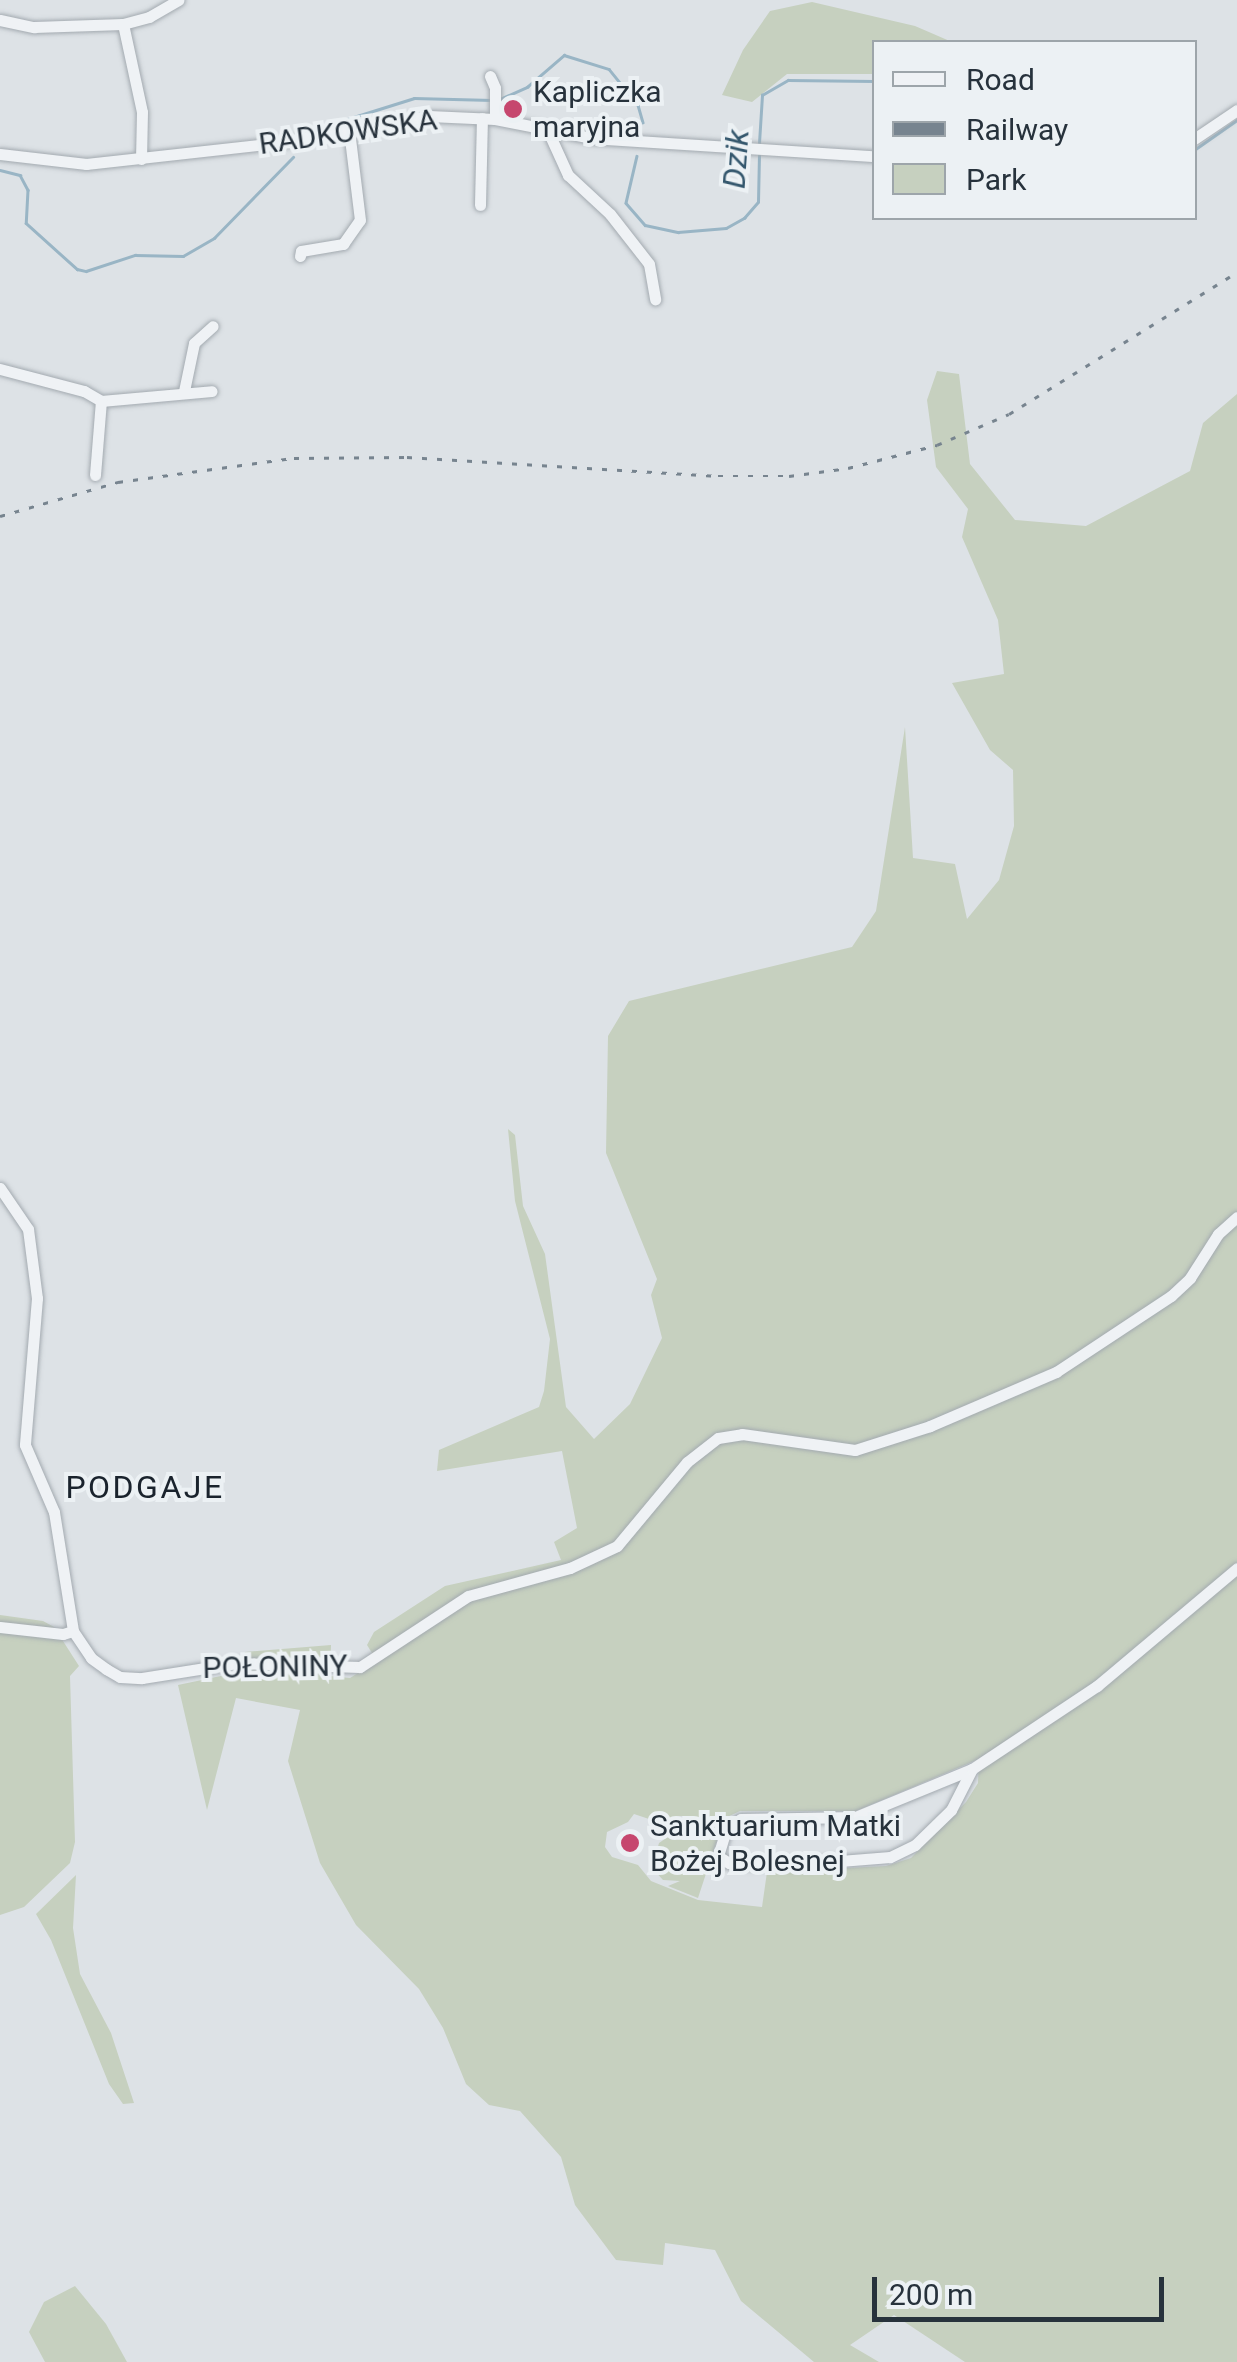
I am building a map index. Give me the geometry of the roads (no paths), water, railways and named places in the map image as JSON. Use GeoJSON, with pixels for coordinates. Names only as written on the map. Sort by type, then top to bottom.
{"type":"FeatureCollection","features":[{"type":"Feature","properties":{"kind":"street"},"geometry":{"type":"LineString","coordinates":[[0,20],[34,27],[123,24],[149,17],[179,0]]}},
{"type":"Feature","properties":{"kind":"street"},"geometry":{"type":"LineString","coordinates":[[123,24],[142,112],[141,159]]}},
{"type":"Feature","properties":{"kind":"street"},"geometry":{"type":"LineString","coordinates":[[480,206],[492,109],[490,76]]}},
{"type":"Feature","properties":{"kind":"street","name":"RADKOWSKA"},"geometry":{"type":"LineString","coordinates":[[0,154],[86,164],[141,159],[492,109],[592,138],[872,156]]}},
{"type":"Feature","properties":{"kind":"street"},"geometry":{"type":"LineString","coordinates":[[1197,137],[1237,110]]}},
{"type":"Feature","properties":{"kind":"street"},"geometry":{"type":"LineString","coordinates":[[547,128],[568,175],[610,214],[649,264],[655,299]]}},
{"type":"Feature","properties":{"kind":"street"},"geometry":{"type":"LineString","coordinates":[[300,256],[302,250],[343,244],[360,220],[349,130]]}},
{"type":"Feature","properties":{"kind":"street"},"geometry":{"type":"LineString","coordinates":[[184,391],[194,343],[213,326]]}},
{"type":"Feature","properties":{"kind":"street"},"geometry":{"type":"LineString","coordinates":[[0,369],[84,391],[101,400],[212,390]]}},
{"type":"Feature","properties":{"kind":"street"},"geometry":{"type":"LineString","coordinates":[[96,476],[101,400]]}},
{"type":"Feature","properties":{"kind":"street"},"geometry":{"type":"LineString","coordinates":[[0,1188],[22,1216],[32,1256],[36,1312],[25,1445],[54,1512],[72,1631],[62,1634],[0,1627]]}},
{"type":"Feature","properties":{"kind":"street","name":"POŁONINY"},"geometry":{"type":"LineString","coordinates":[[72,1631],[91,1658],[120,1677],[236,1663],[344,1670],[360,1667],[460,1601],[502,1585],[570,1568],[617,1546],[687,1462],[718,1438],[742,1434],[855,1450],[930,1426],[1056,1372],[1171,1296],[1190,1278],[1218,1234],[1237,1217]]}},
{"type":"Feature","properties":{"kind":"street"},"geometry":{"type":"LineString","coordinates":[[972,1769],[951,1810],[915,1845],[890,1857],[802,1864],[725,1863],[718,1851],[730,1823],[855,1818],[972,1769],[1097,1686],[1237,1568]]}},
{"type":"Feature","properties":{"kind":"waterway","name":"Dzik"},"geometry":{"type":"LineString","coordinates":[[500,99],[527,87],[564,55],[609,69],[638,105],[643,122]]}},
{"type":"Feature","properties":{"kind":"waterway","name":"Dzik"},"geometry":{"type":"LineString","coordinates":[[759,143],[762,95],[788,80],[872,81]]}},
{"type":"Feature","properties":{"kind":"waterway","name":"Dzik"},"geometry":{"type":"LineString","coordinates":[[309,131],[414,98],[492,100]]}},
{"type":"Feature","properties":{"kind":"waterway","name":"Dzik"},"geometry":{"type":"LineString","coordinates":[[1197,148],[1237,120]]}},
{"type":"Feature","properties":{"kind":"waterway","name":"Dzik"},"geometry":{"type":"LineString","coordinates":[[637,156],[626,203],[645,225],[678,232],[726,228],[744,218],[758,202],[759,156]]}},
{"type":"Feature","properties":{"kind":"waterway","name":"Dzik"},"geometry":{"type":"LineString","coordinates":[[0,170],[20,175],[28,190],[26,223],[77,269],[86,271],[135,255],[183,256],[214,238],[293,157]]}},
{"type":"Feature","properties":{"kind":"railway"},"geometry":{"type":"LineString","coordinates":[[0,516],[118,482],[294,458],[407,457],[718,476],[789,476],[848,468],[937,445],[1009,414],[1237,272]]}},
{"type":"Feature","properties":{"kind":"place","name":"Kapliczka maryjna"},"geometry":{"type":"Point","coordinates":[513,109]}},
{"type":"Feature","properties":{"kind":"place","name":"Sanktuarium Matki Bożej Bolesnej"},"geometry":{"type":"Point","coordinates":[630,1843]}},
{"type":"Feature","properties":{"kind":"district","name":"PODGAJE"},"geometry":{"type":"Point","coordinates":[145,1487]}}]}
